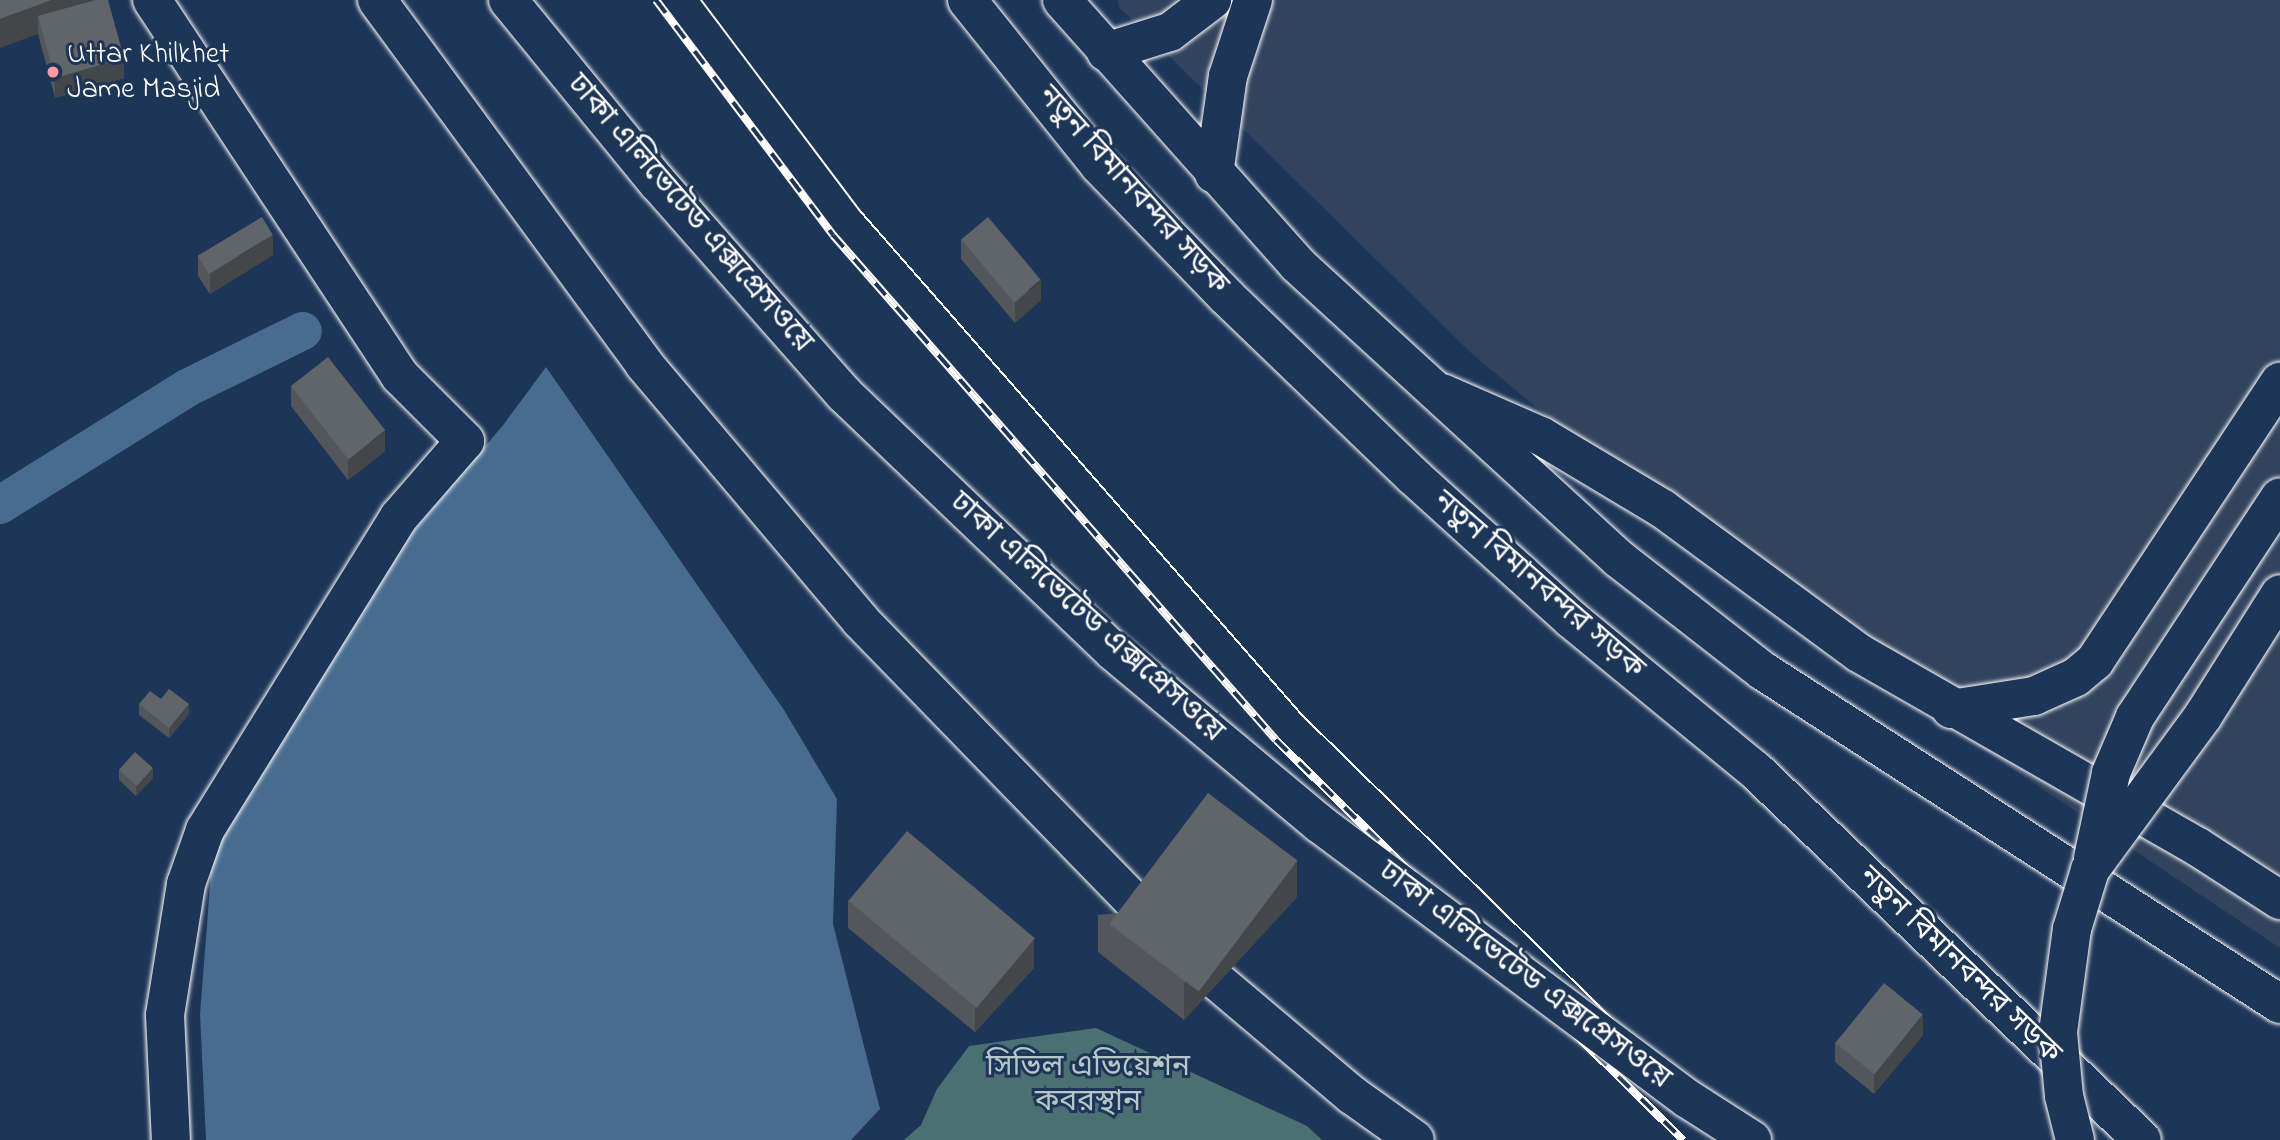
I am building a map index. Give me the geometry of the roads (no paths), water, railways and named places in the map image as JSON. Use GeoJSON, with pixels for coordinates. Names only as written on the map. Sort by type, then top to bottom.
{"type":"FeatureCollection","features":[{"type":"Feature","properties":{"kind":"main road"},"geometry":{"type":"LineString","coordinates":[[152,0],[400,376],[465,441],[399,517],[205,830],[187,884],[165,1015],[171,1140]]}},
{"type":"Feature","properties":{"kind":"main road"},"geometry":{"type":"LineString","coordinates":[[377,0],[644,364],[860,620],[1185,954],[1352,1095],[1415,1140]]}},
{"type":"Feature","properties":{"kind":"main road","name":"ঢাকা এলিভেটেড এক্সপ্রেসওয়ে"},"geometry":{"type":"LineString","coordinates":[[508,0],[658,183],[844,394],[1113,651],[1320,824],[1688,1099],[1752,1140]]}},
{"type":"Feature","properties":{"kind":"main road","name":"নতুন বিমানবন্দর সড়ক"},"geometry":{"type":"LineString","coordinates":[[967,0],[1100,165],[1226,296],[1562,610],[1755,770],[2142,1140]]}},
{"type":"Feature","properties":{"kind":"main road"},"geometry":{"type":"LineString","coordinates":[[1062,0],[1105,52],[1297,264],[1619,559],[1763,671],[2280,1003]]}},
{"type":"Feature","properties":{"kind":"main road"},"geometry":{"type":"LineString","coordinates":[[1105,52],[1170,32],[1212,0]]}},
{"type":"Feature","properties":{"kind":"main road"},"geometry":{"type":"LineString","coordinates":[[1214,174],[1228,76],[1253,0]]}},
{"type":"Feature","properties":{"kind":"main road"},"geometry":{"type":"LineString","coordinates":[[1951,709],[2034,696],[2067,682],[2095,661],[2280,382]]}},
{"type":"Feature","properties":{"kind":"main road"},"geometry":{"type":"LineString","coordinates":[[1434,390],[1541,436],[1663,509],[1859,653],[1951,709],[2198,847],[2280,900]]}},
{"type":"Feature","properties":{"kind":"main road"},"geometry":{"type":"LineString","coordinates":[[2075,1140],[2064,1096],[2058,1032],[2072,929],[2090,870],[2111,773],[2135,717],[2280,498]]}},
{"type":"Feature","properties":{"kind":"main road"},"geometry":{"type":"LineString","coordinates":[[2090,870],[2203,716],[2280,594]]}},
{"type":"Feature","properties":{"kind":"waterway"},"geometry":{"type":"LineString","coordinates":[[0,505],[187,388],[303,331]]}},
{"type":"Feature","properties":{"kind":"tram line"},"geometry":{"type":"LineString","coordinates":[[701,0],[861,212],[1302,715],[1736,1140]]}},
{"type":"Feature","properties":{"kind":"railway"},"geometry":{"type":"LineString","coordinates":[[656,0],[833,235],[1276,740],[1683,1140]]}},
{"type":"Feature","properties":{"kind":"place","name":"Uttar Khilkhet Jame Masjid"},"geometry":{"type":"Point","coordinates":[53,72]}},
{"type":"Feature","properties":{"kind":"park label","name":"সিভিল এভিয়েশন কবরস্থান"},"geometry":{"type":"Point","coordinates":[1088,1085]}}]}
